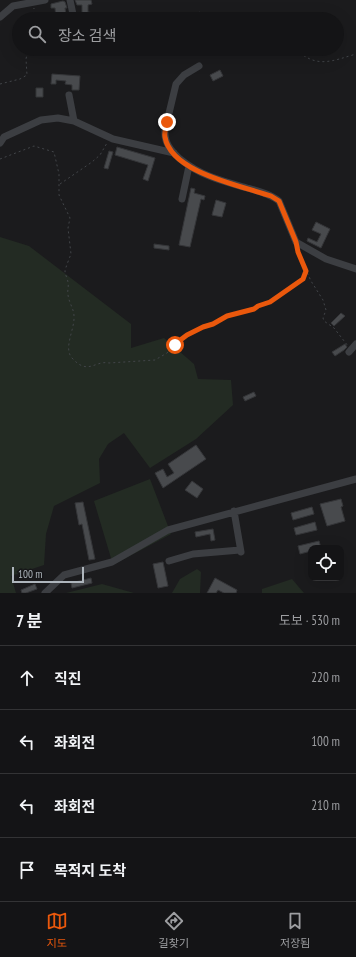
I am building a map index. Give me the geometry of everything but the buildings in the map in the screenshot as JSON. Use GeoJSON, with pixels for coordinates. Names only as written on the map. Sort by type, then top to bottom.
{"type":"FeatureCollection","features":[{"type":"Feature","properties":{"kind":"street"},"geometry":{"type":"LineString","coordinates":[[0,17],[13,6],[24,2],[46,0]]}},
{"type":"Feature","properties":{"kind":"street"},"geometry":{"type":"LineString","coordinates":[[70,0],[73,12]]}},
{"type":"Feature","properties":{"kind":"street"},"geometry":{"type":"LineString","coordinates":[[199,66],[184,74],[176,84],[164,136],[169,147],[189,166],[198,172],[276,199],[279,201],[296,242],[326,259],[356,269]]}},
{"type":"Feature","properties":{"kind":"street"},"geometry":{"type":"LineString","coordinates":[[69,95],[74,121]]}},
{"type":"Feature","properties":{"kind":"street"},"geometry":{"type":"LineString","coordinates":[[0,143],[2,139],[9,135],[46,119],[66,119],[74,121],[109,137],[174,153]]}},
{"type":"Feature","properties":{"kind":"street"},"geometry":{"type":"LineString","coordinates":[[182,199],[189,166]]}},
{"type":"Feature","properties":{"kind":"street"},"geometry":{"type":"LineString","coordinates":[[45,593],[64,575],[112,562],[168,530],[356,479]]}},
{"type":"Feature","properties":{"kind":"street"},"geometry":{"type":"LineString","coordinates":[[169,561],[193,554],[241,551],[234,511]]}},
{"type":"Feature","properties":{"kind":"path"},"geometry":{"type":"LineString","coordinates":[[34,12],[35,2]]}},
{"type":"Feature","properties":{"kind":"path"},"geometry":{"type":"LineString","coordinates":[[303,56],[312,61],[326,62],[356,54]]}},
{"type":"Feature","properties":{"kind":"path"},"geometry":{"type":"LineString","coordinates":[[0,84],[20,79],[27,75],[27,56]]}},
{"type":"Feature","properties":{"kind":"path"},"geometry":{"type":"LineString","coordinates":[[60,184],[64,183],[100,155],[109,137]]}},
{"type":"Feature","properties":{"kind":"path"},"geometry":{"type":"LineString","coordinates":[[0,159],[34,146],[54,152],[60,184],[59,195],[70,218],[68,228],[71,254],[69,256],[65,271],[68,283],[68,295],[73,310],[74,325],[68,345],[68,351],[70,356],[78,364],[83,366],[93,366],[104,362],[155,360],[167,353],[182,338],[203,327],[213,324],[227,316],[254,309],[270,302],[303,279],[306,271]]}},
{"type":"Feature","properties":{"kind":"path"},"geometry":{"type":"LineString","coordinates":[[296,242],[298,252],[306,271],[323,300],[326,310],[323,318],[324,321],[334,328],[352,348]]}},
{"type":"Feature","properties":{"kind":"shaded area"},"geometry":{"type":"Polygon","coordinates":[[[0,237],[29,246],[131,324],[131,348],[164,338],[194,364],[198,379],[231,380],[233,405],[196,439],[150,468],[124,433],[108,444],[99,459],[100,483],[54,506],[46,534],[44,565],[11,576],[16,593],[0,593],[0,237]]]}},
{"type":"Feature","properties":{"kind":"shaded area"},"geometry":{"type":"Polygon","coordinates":[[[150,479],[171,534],[113,565],[94,501],[150,479]]]}},
{"type":"Feature","properties":{"kind":"shaded area"},"geometry":{"type":"Polygon","coordinates":[[[197,569],[201,572],[200,593],[172,593],[180,579],[197,569]]]}},
{"type":"Feature","properties":{"kind":"shaded area"},"geometry":{"type":"Polygon","coordinates":[[[292,579],[304,593],[262,593],[262,589],[292,579]]]}},
{"type":"Feature","properties":{"kind":"shaded area"},"geometry":{"type":"Polygon","coordinates":[[[102,584],[134,593],[66,593],[102,584]]]}},
{"type":"Feature","properties":{"kind":"route"},"geometry":{"type":"LineString","coordinates":[[167,122],[164,136],[169,147],[192,168],[198,172],[271,196],[279,201],[306,271],[303,279],[270,302],[240,314],[227,316],[209,326],[203,327],[187,335],[175,345]]}}]}
